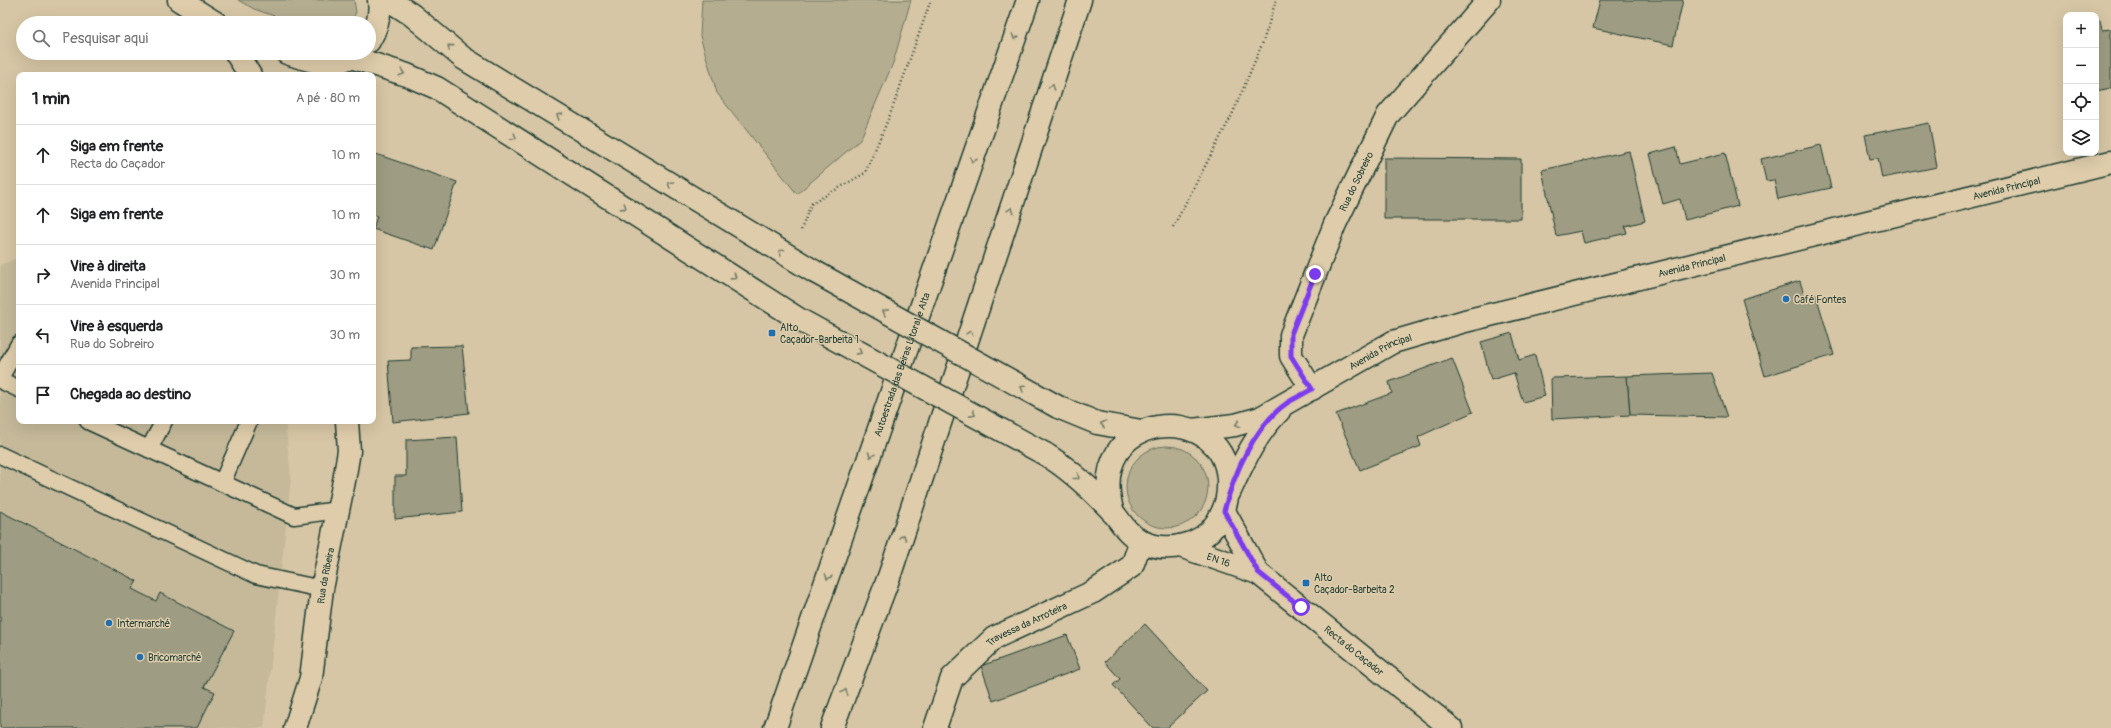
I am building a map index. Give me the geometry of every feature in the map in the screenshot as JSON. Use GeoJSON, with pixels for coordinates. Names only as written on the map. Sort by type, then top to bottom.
{"type":"FeatureCollection","features":[{"type":"Feature","properties":{"kind":"main road"},"geometry":{"type":"LineString","coordinates":[[179,0],[205,16]]}},
{"type":"Feature","properties":{"kind":"main road"},"geometry":{"type":"LineString","coordinates":[[376,29],[380,11],[379,0]]}},
{"type":"Feature","properties":{"kind":"main road","name":"EN 16"},"geometry":{"type":"LineString","coordinates":[[389,0],[412,15],[463,58],[814,272],[1058,407],[1097,423],[1141,431]]}},
{"type":"Feature","properties":{"kind":"main road","name":"Autoestrada das Beiras Litoral e Alta"},"geometry":{"type":"LineString","coordinates":[[776,728],[1028,0]]}},
{"type":"Feature","properties":{"kind":"main road"},"geometry":{"type":"LineString","coordinates":[[832,728],[890,574],[1080,0]]}},
{"type":"Feature","properties":{"kind":"main road","name":"Rua do Sobreiro"},"geometry":{"type":"LineString","coordinates":[[1312,389],[1291,356],[1291,334],[1336,224],[1388,115],[1490,0]]}},
{"type":"Feature","properties":{"kind":"main road"},"geometry":{"type":"LineString","coordinates":[[240,60],[248,72]]}},
{"type":"Feature","properties":{"kind":"main road","name":"EN 16"},"geometry":{"type":"LineString","coordinates":[[308,60],[314,62],[341,62],[407,75],[436,88],[800,320],[1045,454],[1082,482],[1113,513],[1125,529],[1141,541],[1161,547],[1180,546],[1199,539],[1214,527],[1227,502],[1228,474],[1224,458],[1212,443],[1192,430],[1175,426],[1158,426],[1141,431],[1125,442],[1114,458],[1108,476],[1108,495],[1113,513]]}},
{"type":"Feature","properties":{"kind":"main road","name":"Avenida Principal"},"geometry":{"type":"LineString","coordinates":[[1192,430],[1236,425],[1260,418],[1287,404],[1393,342],[1465,321],[2111,162]]}},
{"type":"Feature","properties":{"kind":"main road","name":"Avenida Principal"},"geometry":{"type":"LineString","coordinates":[[1227,502],[1253,443],[1268,422],[1287,404]]}},
{"type":"Feature","properties":{"kind":"main road","name":"Rua da Ribeira"},"geometry":{"type":"LineString","coordinates":[[295,728],[311,678],[322,589],[349,450],[347,424]]}},
{"type":"Feature","properties":{"kind":"main road","name":"EN 16"},"geometry":{"type":"LineString","coordinates":[[1227,502],[1258,572]]}},
{"type":"Feature","properties":{"kind":"main road","name":"Travessa da Arroteira"},"geometry":{"type":"LineString","coordinates":[[934,728],[952,678],[994,638],[1093,592],[1132,566],[1141,541]]}},
{"type":"Feature","properties":{"kind":"main road","name":"EN 16"},"geometry":{"type":"LineString","coordinates":[[1180,546],[1258,572]]}},
{"type":"Feature","properties":{"kind":"main road","name":"Recta do Caçador"},"geometry":{"type":"LineString","coordinates":[[1258,572],[1451,728]]}},
{"type":"Feature","properties":{"kind":"lane"},"geometry":{"type":"LineString","coordinates":[[16,350],[0,379],[16,387]]}},
{"type":"Feature","properties":{"kind":"lane"},"geometry":{"type":"LineString","coordinates":[[95,424],[294,516],[338,510]]}},
{"type":"Feature","properties":{"kind":"lane"},"geometry":{"type":"LineString","coordinates":[[149,449],[162,424]]}},
{"type":"Feature","properties":{"kind":"lane"},"geometry":{"type":"LineString","coordinates":[[222,483],[248,424]]}},
{"type":"Feature","properties":{"kind":"lane"},"geometry":{"type":"LineString","coordinates":[[0,455],[256,575],[322,589]]}},
{"type":"Feature","properties":{"kind":"path"},"geometry":{"type":"LineString","coordinates":[[790,257],[811,204],[864,173],[890,115],[931,0]]}},
{"type":"Feature","properties":{"kind":"path"},"geometry":{"type":"LineString","coordinates":[[1172,227],[1232,115],[1262,42],[1276,0]]}},
{"type":"Feature","properties":{"kind":"shaded area"},"geometry":{"type":"Polygon","coordinates":[[[238,0],[354,0],[356,12],[354,16],[274,16],[254,9],[238,0]]]}},
{"type":"Feature","properties":{"kind":"shaded area"},"geometry":{"type":"Polygon","coordinates":[[[702,0],[911,0],[893,63],[860,140],[797,194],[717,93],[700,36],[702,0]]]}},
{"type":"Feature","properties":{"kind":"shaded area"},"geometry":{"type":"Polygon","coordinates":[[[16,258],[16,424],[285,424],[291,478],[264,728],[0,728],[0,265],[16,258]]]}},
{"type":"Feature","properties":{"kind":"shaded area"},"geometry":{"type":"Polygon","coordinates":[[[1167,446],[1183,449],[1196,458],[1205,471],[1208,487],[1205,503],[1196,516],[1183,525],[1167,528],[1151,525],[1138,516],[1129,503],[1126,487],[1129,471],[1138,458],[1151,449],[1167,446]]]}},
{"type":"Feature","properties":{"kind":"building"},"geometry":{"type":"Polygon","coordinates":[[[1600,0],[1683,0],[1673,45],[1593,28],[1600,0]]]}},
{"type":"Feature","properties":{"kind":"building"},"geometry":{"type":"Polygon","coordinates":[[[2099,20],[2102,30],[2111,29],[2111,88],[2099,90],[2099,48],[2099,20]]]}},
{"type":"Feature","properties":{"kind":"building"},"geometry":{"type":"Polygon","coordinates":[[[1929,123],[1937,167],[1882,178],[1878,158],[1870,159],[1865,135],[1929,123]]]}},
{"type":"Feature","properties":{"kind":"building"},"geometry":{"type":"Polygon","coordinates":[[[1821,145],[1831,188],[1778,199],[1774,180],[1766,181],[1761,159],[1821,145]]]}},
{"type":"Feature","properties":{"kind":"building"},"geometry":{"type":"Polygon","coordinates":[[[1676,147],[1680,164],[1725,153],[1738,206],[1685,220],[1680,199],[1663,204],[1650,154],[1676,147]]]}},
{"type":"Feature","properties":{"kind":"building"},"geometry":{"type":"Polygon","coordinates":[[[1629,151],[1645,221],[1625,226],[1627,233],[1584,243],[1581,231],[1556,236],[1542,170],[1629,151]]]}},
{"type":"Feature","properties":{"kind":"building"},"geometry":{"type":"Polygon","coordinates":[[[376,154],[457,182],[434,250],[376,230],[376,154]]]}},
{"type":"Feature","properties":{"kind":"building"},"geometry":{"type":"Polygon","coordinates":[[[1384,158],[1521,159],[1521,219],[1384,219],[1384,158]]]}},
{"type":"Feature","properties":{"kind":"building"},"geometry":{"type":"Polygon","coordinates":[[[1800,281],[1805,298],[1816,295],[1834,355],[1765,376],[1742,299],[1800,281]]]}},
{"type":"Feature","properties":{"kind":"building"},"geometry":{"type":"Polygon","coordinates":[[[1512,333],[1519,360],[1535,355],[1545,396],[1523,402],[1514,373],[1491,380],[1481,342],[1512,333]]]}},
{"type":"Feature","properties":{"kind":"building"},"geometry":{"type":"Polygon","coordinates":[[[462,346],[469,413],[393,422],[388,361],[411,360],[411,347],[462,346]]]}},
{"type":"Feature","properties":{"kind":"building"},"geometry":{"type":"Polygon","coordinates":[[[1452,358],[1473,412],[1418,437],[1421,446],[1360,470],[1336,414],[1392,393],[1389,382],[1452,358]]]}},
{"type":"Feature","properties":{"kind":"building"},"geometry":{"type":"Polygon","coordinates":[[[1712,373],[1727,417],[1630,415],[1627,376],[1712,373]]]}},
{"type":"Feature","properties":{"kind":"building"},"geometry":{"type":"Polygon","coordinates":[[[1627,376],[1630,415],[1552,419],[1551,378],[1627,376]]]}},
{"type":"Feature","properties":{"kind":"building"},"geometry":{"type":"Polygon","coordinates":[[[457,437],[462,512],[395,519],[395,476],[406,476],[406,440],[457,437]]]}},
{"type":"Feature","properties":{"kind":"building","name":"Intermarché"},"geometry":{"type":"Polygon","coordinates":[[[0,511],[137,581],[132,589],[156,601],[160,593],[234,631],[204,687],[215,692],[197,728],[0,728],[0,511]]]}},
{"type":"Feature","properties":{"kind":"building"},"geometry":{"type":"Polygon","coordinates":[[[1145,624],[1207,691],[1167,728],[1153,728],[1113,685],[1120,679],[1105,662],[1145,624]]]}},
{"type":"Feature","properties":{"kind":"building"},"geometry":{"type":"Polygon","coordinates":[[[1067,635],[1080,669],[993,701],[981,666],[1067,635]]]}},
{"type":"Feature","properties":{"kind":"place","name":"Café Fontes"},"geometry":{"type":"Point","coordinates":[1786,299]}},
{"type":"Feature","properties":{"kind":"place","name":"Alto Caçador-Barbeita 1"},"geometry":{"type":"Point","coordinates":[772,333]}},
{"type":"Feature","properties":{"kind":"place","name":"Alto Caçador-Barbeita 2"},"geometry":{"type":"Point","coordinates":[1306,583]}},
{"type":"Feature","properties":{"kind":"place","name":"Intermarché"},"geometry":{"type":"Point","coordinates":[109,623]}},
{"type":"Feature","properties":{"kind":"place","name":"Bricomarché"},"geometry":{"type":"Point","coordinates":[140,657]}},
{"type":"Feature","properties":{"kind":"route"},"geometry":{"type":"LineString","coordinates":[[1301,607],[1258,572],[1224,511],[1229,493],[1242,464],[1253,443],[1268,422],[1287,404],[1312,389],[1291,356],[1291,334],[1315,274]]}}]}
